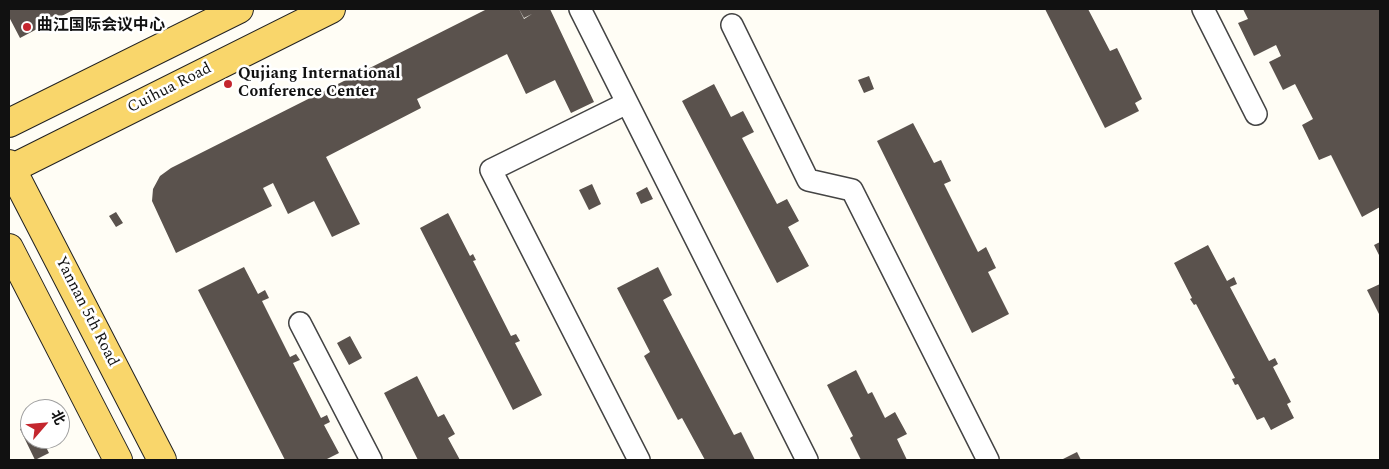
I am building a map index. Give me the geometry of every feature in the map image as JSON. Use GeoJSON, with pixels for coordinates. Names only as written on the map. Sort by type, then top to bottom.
{"type":"FeatureCollection","features":[{"type":"Feature","properties":{"kind":"main road"},"geometry":{"type":"LineString","coordinates":[[9,123],[239,9]]}},
{"type":"Feature","properties":{"kind":"main road","name":"Cuihua Road"},"geometry":{"type":"LineString","coordinates":[[10,167],[332,9]]}},
{"type":"Feature","properties":{"kind":"main road","name":"Yannan 5th Road"},"geometry":{"type":"LineString","coordinates":[[10,167],[162,460]]}},
{"type":"Feature","properties":{"kind":"main road"},"geometry":{"type":"LineString","coordinates":[[9,248],[118,460]]}},
{"type":"Feature","properties":{"kind":"street"},"geometry":{"type":"LineString","coordinates":[[580,9],[807,460]]}},
{"type":"Feature","properties":{"kind":"street"},"geometry":{"type":"LineString","coordinates":[[1203,9],[1256,114]]}},
{"type":"Feature","properties":{"kind":"street"},"geometry":{"type":"LineString","coordinates":[[732,25],[808,180],[852,190],[988,460]]}},
{"type":"Feature","properties":{"kind":"street"},"geometry":{"type":"LineString","coordinates":[[627,103],[491,170],[639,460]]}},
{"type":"Feature","properties":{"kind":"street"},"geometry":{"type":"LineString","coordinates":[[300,323],[371,460]]}},
{"type":"Feature","properties":{"kind":"building","name":"曲江国际会议中心"},"geometry":{"type":"Polygon","coordinates":[[[9,9],[75,9],[20,38],[9,17],[9,9]]]}},
{"type":"Feature","properties":{"kind":"building"},"geometry":{"type":"Polygon","coordinates":[[[487,9],[519,9],[550,9],[594,102],[571,113],[555,80],[526,94],[507,54],[417,99],[421,108],[326,157],[360,224],[332,237],[314,201],[288,214],[273,183],[263,188],[272,206],[176,253],[152,201],[153,189],[160,176],[171,168],[487,9]]]}},
{"type":"Feature","properties":{"kind":"building"},"geometry":{"type":"Polygon","coordinates":[[[1045,9],[1088,9],[1110,51],[1117,48],[1142,99],[1135,103],[1139,111],[1105,128],[1045,9]]]}},
{"type":"Feature","properties":{"kind":"building"},"geometry":{"type":"Polygon","coordinates":[[[1243,9],[1380,9],[1380,207],[1362,217],[1331,155],[1319,160],[1302,125],[1313,119],[1295,84],[1283,90],[1269,62],[1281,56],[1276,45],[1254,56],[1238,23],[1248,19],[1243,9]]]}},
{"type":"Feature","properties":{"kind":"building"},"geometry":{"type":"Polygon","coordinates":[[[869,76],[874,89],[864,93],[858,80],[869,76]]]}},
{"type":"Feature","properties":{"kind":"building"},"geometry":{"type":"Polygon","coordinates":[[[714,84],[731,117],[743,111],[754,132],[742,138],[777,204],[787,199],[799,221],[788,227],[809,266],[777,283],[682,101],[714,84]]]}},
{"type":"Feature","properties":{"kind":"building"},"geometry":{"type":"Polygon","coordinates":[[[913,123],[934,163],[941,160],[951,181],[944,184],[978,252],[986,247],[996,268],[988,272],[1009,314],[972,333],[877,141],[913,123]]]}},
{"type":"Feature","properties":{"kind":"building"},"geometry":{"type":"Polygon","coordinates":[[[592,184],[601,204],[589,210],[579,190],[592,184]]]}},
{"type":"Feature","properties":{"kind":"building"},"geometry":{"type":"Polygon","coordinates":[[[647,187],[653,199],[641,204],[636,193],[647,187]]]}},
{"type":"Feature","properties":{"kind":"building"},"geometry":{"type":"Polygon","coordinates":[[[116,212],[123,223],[116,227],[109,216],[116,212]]]}},
{"type":"Feature","properties":{"kind":"building"},"geometry":{"type":"Polygon","coordinates":[[[448,213],[470,256],[473,254],[476,260],[473,261],[511,336],[516,334],[520,341],[515,343],[542,395],[513,410],[420,228],[448,213]]]}},
{"type":"Feature","properties":{"kind":"building"},"geometry":{"type":"Polygon","coordinates":[[[1380,242],[1380,257],[1374,245],[1380,242]]]}},
{"type":"Feature","properties":{"kind":"building"},"geometry":{"type":"Polygon","coordinates":[[[1208,245],[1227,281],[1234,277],[1237,284],[1230,287],[1269,361],[1275,358],[1278,364],[1273,367],[1291,402],[1287,404],[1294,418],[1271,430],[1264,417],[1257,420],[1238,384],[1235,385],[1232,379],[1235,378],[1196,304],[1194,305],[1190,299],[1192,298],[1174,263],[1208,245]]]}},
{"type":"Feature","properties":{"kind":"building"},"geometry":{"type":"Polygon","coordinates":[[[244,267],[258,294],[265,290],[269,298],[262,301],[290,357],[296,354],[300,360],[293,363],[321,418],[327,415],[330,422],[324,425],[339,453],[325,460],[285,460],[198,290],[244,267]]]}},
{"type":"Feature","properties":{"kind":"building"},"geometry":{"type":"Polygon","coordinates":[[[658,267],[672,295],[663,300],[734,435],[741,432],[755,460],[705,460],[682,418],[678,420],[644,356],[650,352],[617,288],[658,267]]]}},
{"type":"Feature","properties":{"kind":"building"},"geometry":{"type":"Polygon","coordinates":[[[1380,284],[1380,316],[1367,290],[1380,284]]]}},
{"type":"Feature","properties":{"kind":"building"},"geometry":{"type":"Polygon","coordinates":[[[350,336],[362,358],[349,365],[337,343],[350,336]]]}},
{"type":"Feature","properties":{"kind":"building"},"geometry":{"type":"Polygon","coordinates":[[[856,370],[868,394],[872,392],[885,418],[895,412],[907,434],[897,439],[907,460],[861,460],[850,438],[853,436],[827,385],[856,370]]]}},
{"type":"Feature","properties":{"kind":"building"},"geometry":{"type":"Polygon","coordinates":[[[417,376],[438,417],[444,414],[455,434],[448,438],[460,460],[418,460],[384,393],[417,376]]]}},
{"type":"Feature","properties":{"kind":"building"},"geometry":{"type":"Polygon","coordinates":[[[30,449],[47,449],[49,453],[35,460],[30,449]]]}},
{"type":"Feature","properties":{"kind":"building"},"geometry":{"type":"Polygon","coordinates":[[[1077,452],[1081,460],[1061,460],[1077,452]]]}},
{"type":"Feature","properties":{"kind":"place","name":"曲江国际会议中心"},"geometry":{"type":"Point","coordinates":[27,27]}},
{"type":"Feature","properties":{"kind":"place","name":"Qujiang International Conference Center"},"geometry":{"type":"Point","coordinates":[228,84]}}]}
